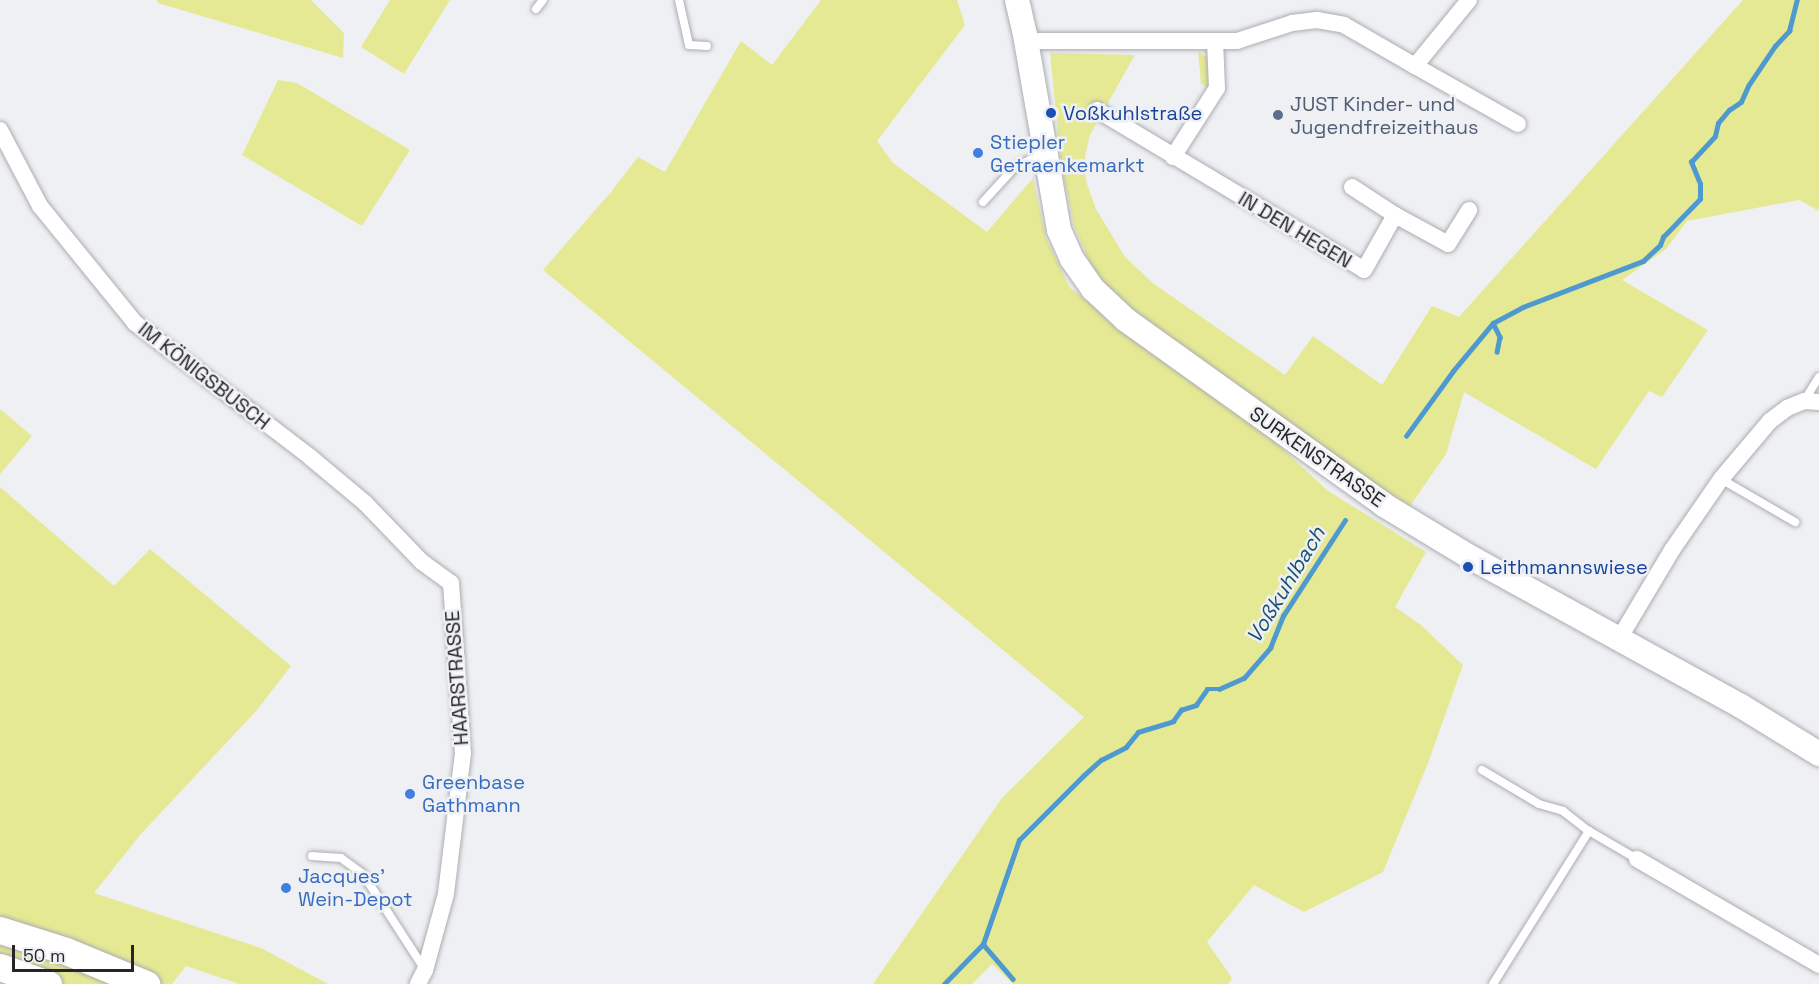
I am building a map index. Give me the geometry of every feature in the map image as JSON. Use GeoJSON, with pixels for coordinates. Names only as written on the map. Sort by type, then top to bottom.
{"type":"FeatureCollection","features":[{"type":"Feature","properties":{"kind":"main road"},"geometry":{"type":"LineString","coordinates":[[0,930],[66,951],[146,984]]}},
{"type":"Feature","properties":{"kind":"main road"},"geometry":{"type":"LineString","coordinates":[[0,967],[48,984]]}},
{"type":"Feature","properties":{"kind":"street","name":"SURKENSTRASSE"},"geometry":{"type":"LineString","coordinates":[[1017,0],[1059,230],[1072,259],[1093,290],[1126,320],[1384,505],[1470,557],[1741,706],[1819,754]]}},
{"type":"Feature","properties":{"kind":"street"},"geometry":{"type":"LineString","coordinates":[[1416,66],[1469,0]]}},
{"type":"Feature","properties":{"kind":"street"},"geometry":{"type":"LineString","coordinates":[[1026,41],[1237,41],[1292,24],[1317,20],[1344,26],[1518,124]]}},
{"type":"Feature","properties":{"kind":"street"},"geometry":{"type":"LineString","coordinates":[[1173,157],[1217,88],[1215,41]]}},
{"type":"Feature","properties":{"kind":"street","name":"IN DEN HEGEN"},"geometry":{"type":"LineString","coordinates":[[1096,110],[1364,270],[1395,215]]}},
{"type":"Feature","properties":{"kind":"street","name":"IM KÖNIGSBUSCH"},"geometry":{"type":"LineString","coordinates":[[0,130],[40,206],[135,323],[310,457],[365,503],[423,562],[451,583]]}},
{"type":"Feature","properties":{"kind":"street"},"geometry":{"type":"LineString","coordinates":[[1352,187],[1395,215],[1448,243],[1469,210]]}},
{"type":"Feature","properties":{"kind":"street"},"geometry":{"type":"LineString","coordinates":[[1619,639],[1672,550],[1721,479],[1770,421],[1787,408],[1811,402]]}},
{"type":"Feature","properties":{"kind":"street","name":"HAARSTRASSE"},"geometry":{"type":"LineString","coordinates":[[421,977],[446,894],[463,753],[451,583]]}},
{"type":"Feature","properties":{"kind":"street"},"geometry":{"type":"LineString","coordinates":[[1637,859],[1688,881],[1819,965]]}},
{"type":"Feature","properties":{"kind":"lane"},"geometry":{"type":"LineString","coordinates":[[536,9],[543,0]]}},
{"type":"Feature","properties":{"kind":"lane"},"geometry":{"type":"LineString","coordinates":[[679,0],[689,45],[707,46]]}},
{"type":"Feature","properties":{"kind":"lane"},"geometry":{"type":"LineString","coordinates":[[983,202],[1014,168],[1045,152]]}},
{"type":"Feature","properties":{"kind":"lane"},"geometry":{"type":"LineString","coordinates":[[1811,402],[1819,377]]}},
{"type":"Feature","properties":{"kind":"lane"},"geometry":{"type":"LineString","coordinates":[[1721,479],[1795,522]]}},
{"type":"Feature","properties":{"kind":"lane"},"geometry":{"type":"LineString","coordinates":[[1482,770],[1539,804],[1563,812],[1589,831],[1637,859]]}},
{"type":"Feature","properties":{"kind":"lane"},"geometry":{"type":"LineString","coordinates":[[1493,984],[1589,831]]}},
{"type":"Feature","properties":{"kind":"lane"},"geometry":{"type":"LineString","coordinates":[[312,856],[341,858],[363,874],[421,977]]}},
{"type":"Feature","properties":{"kind":"green space"},"geometry":{"type":"Polygon","coordinates":[[[157,0],[311,0],[344,33],[343,58],[158,3],[157,0]]]}},
{"type":"Feature","properties":{"kind":"green space"},"geometry":{"type":"Polygon","coordinates":[[[390,0],[450,0],[404,74],[361,47],[390,0]]]}},
{"type":"Feature","properties":{"kind":"green space"},"geometry":{"type":"Polygon","coordinates":[[[821,0],[957,0],[965,25],[877,141],[893,163],[987,232],[1033,178],[1046,238],[1070,288],[1274,441],[1327,490],[1426,552],[1395,607],[1421,625],[1463,665],[1428,763],[1383,872],[1304,912],[1254,885],[1207,942],[1232,978],[1228,984],[1013,984],[992,964],[972,984],[873,984],[1002,798],[1084,717],[543,270],[611,192],[638,157],[665,172],[741,41],[772,65],[821,0]]]}},
{"type":"Feature","properties":{"kind":"green space"},"geometry":{"type":"Polygon","coordinates":[[[1743,0],[1819,0],[1819,211],[1799,200],[1687,221],[1666,249],[1622,280],[1708,330],[1662,397],[1649,391],[1596,469],[1464,392],[1446,454],[1410,506],[1319,451],[1099,284],[1074,226],[1061,163],[1050,53],[1135,55],[1090,135],[1085,156],[1086,181],[1096,209],[1125,257],[1154,284],[1285,375],[1313,336],[1382,385],[1432,306],[1459,317],[1743,0]]]}},
{"type":"Feature","properties":{"kind":"green space"},"geometry":{"type":"Polygon","coordinates":[[[1198,51],[1212,61],[1212,81],[1208,87],[1201,84],[1198,51]]]}},
{"type":"Feature","properties":{"kind":"green space"},"geometry":{"type":"Polygon","coordinates":[[[278,80],[297,83],[410,150],[362,226],[242,155],[278,80]]]}},
{"type":"Feature","properties":{"kind":"green space"},"geometry":{"type":"Polygon","coordinates":[[[0,409],[32,436],[0,474],[0,409]]]}},
{"type":"Feature","properties":{"kind":"green space"},"geometry":{"type":"Polygon","coordinates":[[[0,487],[114,586],[150,549],[291,666],[257,710],[140,835],[94,893],[261,948],[328,984],[239,984],[186,966],[172,984],[0,984],[0,487]]]}},
{"type":"Feature","properties":{"kind":"waterway","name":"Voßkuhlbach"},"geometry":{"type":"LineString","coordinates":[[1406,436],[1453,371],[1493,323],[1523,307],[1643,261],[1660,245],[1663,237],[1700,199],[1700,184],[1691,162],[1715,136],[1718,123],[1729,110],[1741,102],[1748,86],[1775,46],[1789,31],[1797,0]]}},
{"type":"Feature","properties":{"kind":"waterway"},"geometry":{"type":"LineString","coordinates":[[1493,323],[1500,337],[1497,352]]}},
{"type":"Feature","properties":{"kind":"waterway","name":"Voßkuhlbach"},"geometry":{"type":"LineString","coordinates":[[944,984],[983,944],[1019,840],[1083,776],[1101,760],[1126,747],[1138,732],[1173,721],[1181,710],[1196,705],[1207,689],[1219,689],[1244,678],[1270,648],[1283,616],[1345,520]]}},
{"type":"Feature","properties":{"kind":"waterway"},"geometry":{"type":"LineString","coordinates":[[983,944],[1013,979]]}},
{"type":"Feature","properties":{"kind":"place","name":"Voßkuhlstraße"},"geometry":{"type":"Point","coordinates":[1051,113]}},
{"type":"Feature","properties":{"kind":"place","name":"JUST Kinder- und Jugendfreizeithaus"},"geometry":{"type":"Point","coordinates":[1278,115]}},
{"type":"Feature","properties":{"kind":"place","name":"Stiepler Getraenkemarkt"},"geometry":{"type":"Point","coordinates":[978,153]}},
{"type":"Feature","properties":{"kind":"place","name":"Leithmannswiese"},"geometry":{"type":"Point","coordinates":[1468,567]}},
{"type":"Feature","properties":{"kind":"place","name":"Greenbase Gathmann"},"geometry":{"type":"Point","coordinates":[410,794]}},
{"type":"Feature","properties":{"kind":"place","name":"Jacques’ Wein-Depot"},"geometry":{"type":"Point","coordinates":[286,888]}}]}
